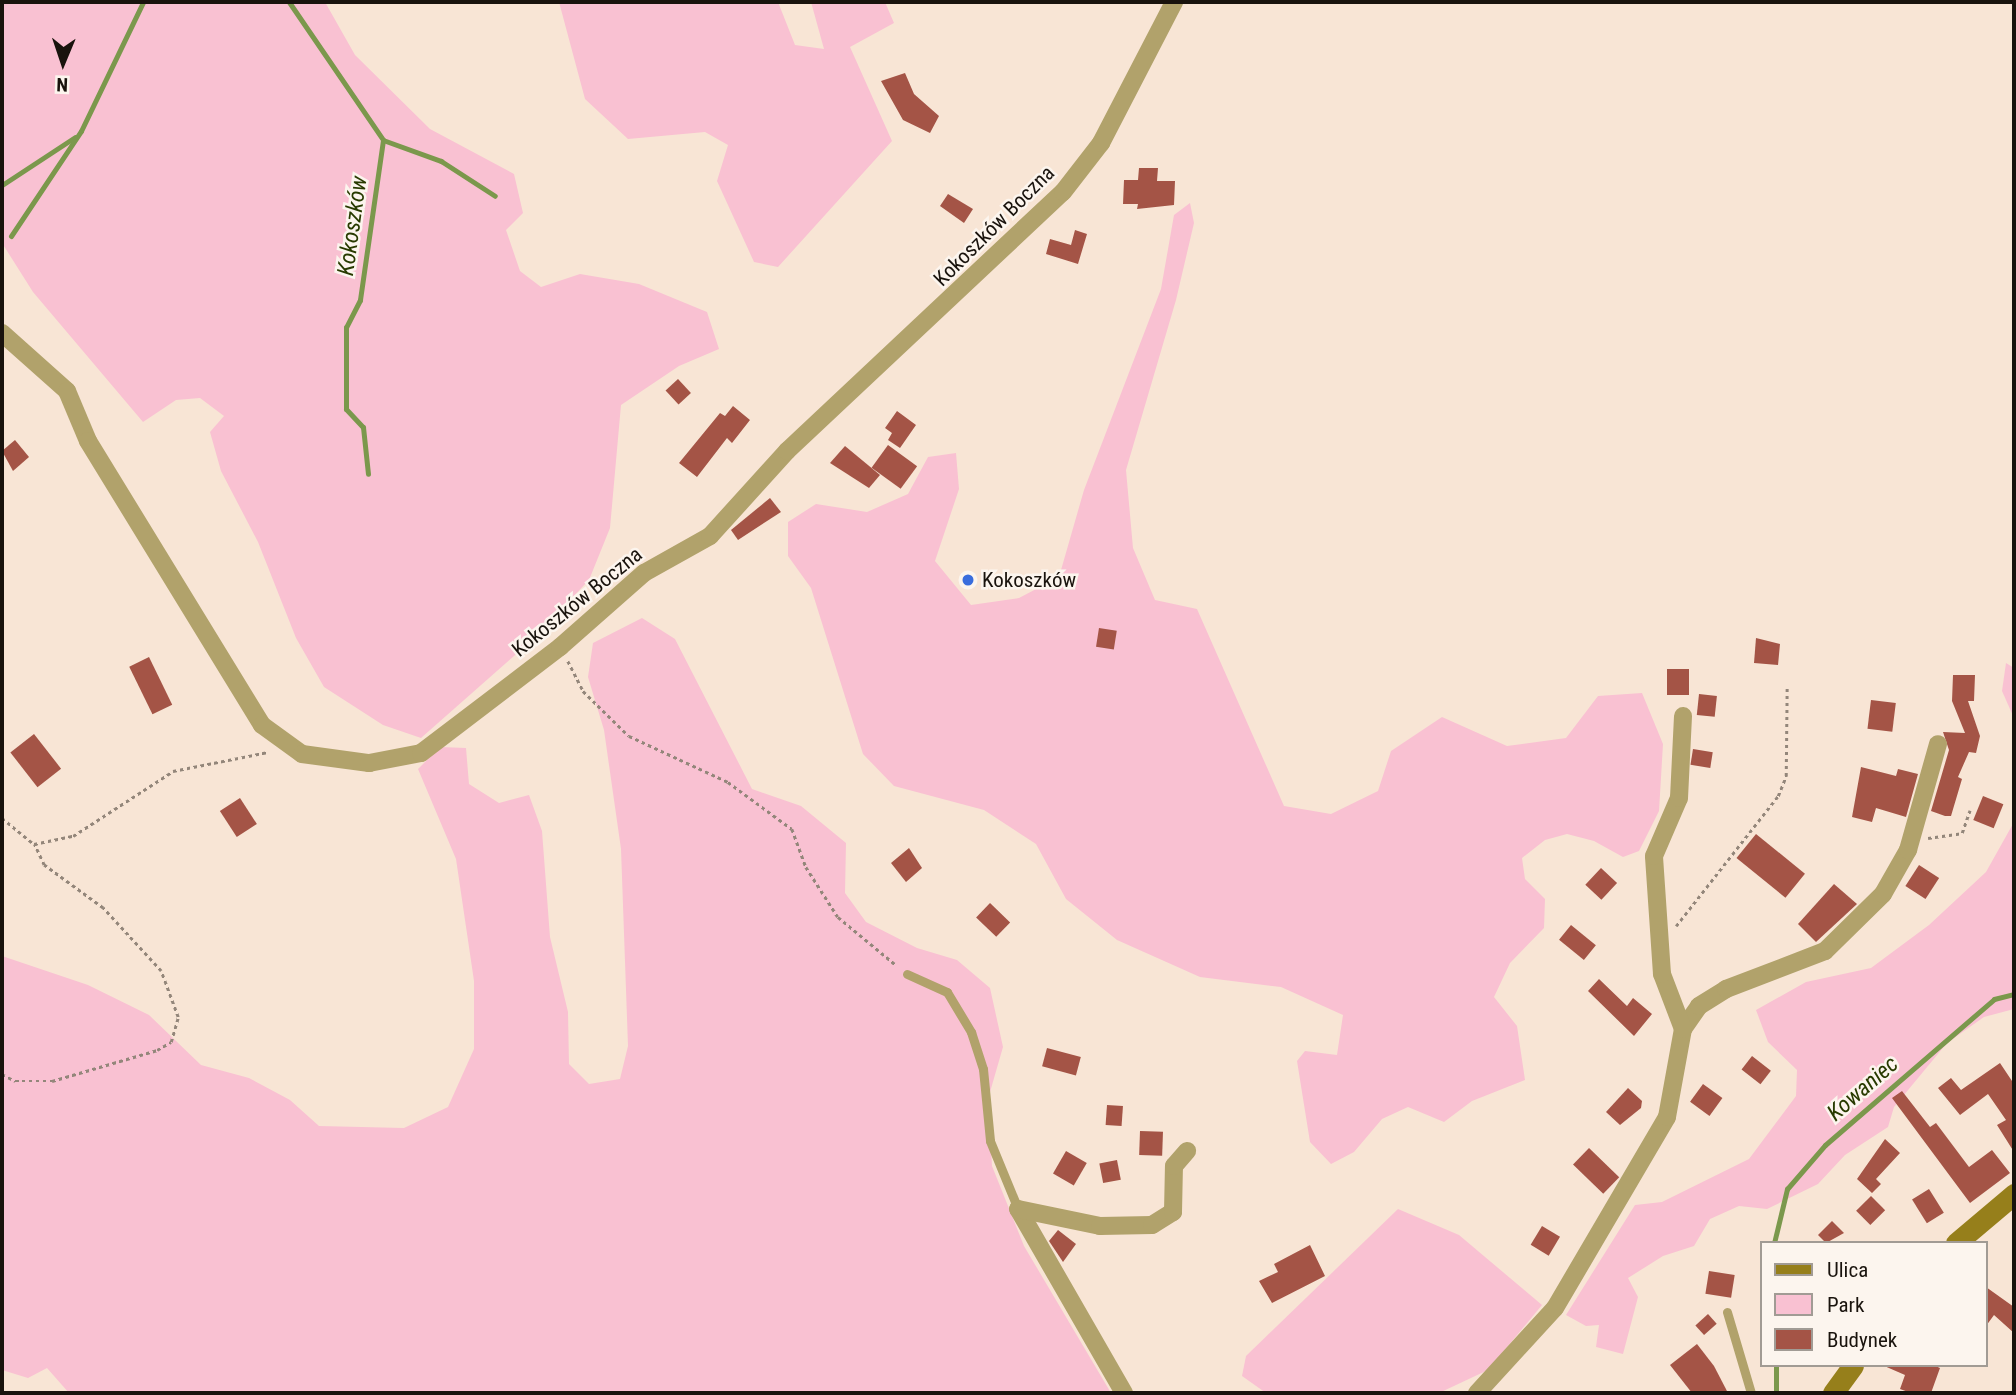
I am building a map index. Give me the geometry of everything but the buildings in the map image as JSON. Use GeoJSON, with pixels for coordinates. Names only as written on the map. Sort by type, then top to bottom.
{"type":"FeatureCollection","features":[{"type":"Feature","properties":{"kind":"street","name":"Kokoszków Boczna"},"geometry":{"type":"LineString","coordinates":[[2,333],[67,391],[88,441],[262,725],[302,754],[369,763],[421,753],[561,647],[644,573],[710,536],[788,451],[1063,192],[1101,143],[1174,2]]}},
{"type":"Feature","properties":{"kind":"street"},"geometry":{"type":"LineString","coordinates":[[1683,716],[1679,798],[1654,856],[1662,974],[1684,1029]]}},
{"type":"Feature","properties":{"kind":"street"},"geometry":{"type":"LineString","coordinates":[[1477,1393],[1555,1308],[1642,1165],[1667,1116],[1684,1029],[1699,1006],[1726,989],[1825,951],[1883,894],[1913,834],[1938,744]]}},
{"type":"Feature","properties":{"kind":"street"},"geometry":{"type":"LineString","coordinates":[[1018,1209],[1100,1226],[1152,1225],[1173,1212],[1174,1166],[1187,1151]]}},
{"type":"Feature","properties":{"kind":"street"},"geometry":{"type":"LineString","coordinates":[[1958,1241],[2014,1194]]}},
{"type":"Feature","properties":{"kind":"street"},"geometry":{"type":"LineString","coordinates":[[1018,1209],[1124,1393]]}},
{"type":"Feature","properties":{"kind":"street"},"geometry":{"type":"LineString","coordinates":[[1833,1393],[1852,1367]]}},
{"type":"Feature","properties":{"kind":"lane"},"geometry":{"type":"LineString","coordinates":[[907,974],[947,992],[971,1032],[983,1069],[990,1141],[1018,1209]]}},
{"type":"Feature","properties":{"kind":"lane"},"geometry":{"type":"LineString","coordinates":[[1727,1312],[1751,1393]]}},
{"type":"Feature","properties":{"kind":"path"},"geometry":{"type":"LineString","coordinates":[[561,647],[583,691],[629,736],[728,782],[792,829],[806,867],[838,917],[907,974]]}},
{"type":"Feature","properties":{"kind":"path"},"geometry":{"type":"LineString","coordinates":[[1660,952],[1723,861],[1778,796],[1786,776],[1787,687]]}},
{"type":"Feature","properties":{"kind":"path"},"geometry":{"type":"LineString","coordinates":[[34,844],[73,836],[173,771],[262,752],[302,754]]}},
{"type":"Feature","properties":{"kind":"path"},"geometry":{"type":"LineString","coordinates":[[1913,834],[1945,840],[1962,834],[1970,810]]}},
{"type":"Feature","properties":{"kind":"path"},"geometry":{"type":"LineString","coordinates":[[2,818],[34,844],[44,865],[103,908],[161,971],[178,1017],[171,1042],[157,1050],[52,1081],[15,1081],[2,1074]]}},
{"type":"Feature","properties":{"kind":"green space"},"geometry":{"type":"Polygon","coordinates":[[[2,2],[325,2],[355,55],[430,129],[514,174],[523,213],[506,230],[520,271],[541,287],[580,274],[639,284],[707,312],[719,349],[679,366],[621,405],[610,528],[589,580],[531,641],[421,738],[383,725],[324,687],[296,638],[258,542],[221,471],[210,432],[224,416],[200,398],[176,400],[143,422],[33,292],[2,243],[2,2]]]}},
{"type":"Feature","properties":{"kind":"green space"},"geometry":{"type":"Polygon","coordinates":[[[559,2],[778,2],[795,45],[824,49],[811,2],[885,2],[894,23],[850,47],[892,141],[778,267],[754,262],[717,181],[728,145],[705,132],[628,139],[585,99],[559,2]]]}},
{"type":"Feature","properties":{"kind":"green space"},"geometry":{"type":"Polygon","coordinates":[[[1190,203],[1194,223],[1176,300],[1126,470],[1133,548],[1155,600],[1197,609],[1284,806],[1331,814],[1378,791],[1391,751],[1442,717],[1507,746],[1566,738],[1598,696],[1642,693],[1663,744],[1659,811],[1639,851],[1623,857],[1594,841],[1567,834],[1545,840],[1522,858],[1525,879],[1545,899],[1544,928],[1510,963],[1494,997],[1517,1026],[1525,1080],[1472,1101],[1444,1122],[1408,1107],[1382,1119],[1354,1152],[1331,1164],[1310,1142],[1297,1061],[1305,1051],[1337,1055],[1343,1015],[1281,987],[1200,977],[1117,940],[1066,899],[1036,844],[984,810],[894,786],[863,754],[811,588],[788,556],[788,522],[816,504],[867,512],[908,494],[928,457],[956,453],[959,489],[935,561],[971,605],[1019,598],[1059,577],[1084,490],[1161,289],[1174,215],[1190,203]]]}},
{"type":"Feature","properties":{"kind":"green space"},"geometry":{"type":"Polygon","coordinates":[[[642,618],[675,639],[752,789],[801,806],[846,843],[845,893],[866,922],[917,948],[957,960],[990,988],[1003,1047],[988,1099],[992,1166],[1024,1246],[1111,1393],[69,1393],[47,1368],[28,1378],[2,1370],[2,956],[88,985],[149,1015],[201,1065],[249,1078],[290,1100],[319,1126],[404,1128],[448,1107],[474,1049],[474,981],[456,859],[418,769],[440,747],[466,748],[469,784],[499,803],[529,795],[542,831],[550,937],[568,1012],[569,1064],[589,1084],[620,1079],[628,1046],[621,849],[604,730],[588,677],[593,643],[642,618]]]}},
{"type":"Feature","properties":{"kind":"green space"},"geometry":{"type":"Polygon","coordinates":[[[2006,663],[2014,668],[2014,718],[2002,691],[2006,663]]]}},
{"type":"Feature","properties":{"kind":"green space"},"geometry":{"type":"Polygon","coordinates":[[[2014,822],[2014,1009],[1984,1017],[1947,1043],[1894,1107],[1888,1127],[1845,1155],[1818,1184],[1767,1209],[1739,1206],[1710,1219],[1694,1246],[1663,1256],[1628,1278],[1638,1297],[1623,1354],[1596,1347],[1599,1325],[1586,1326],[1566,1315],[1635,1205],[1662,1202],[1749,1159],[1796,1096],[1797,1070],[1768,1042],[1756,1010],[1806,982],[1871,968],[1929,925],[1986,872],[2014,822]]]}},
{"type":"Feature","properties":{"kind":"green space"},"geometry":{"type":"Polygon","coordinates":[[[1398,1209],[1459,1235],[1542,1305],[1488,1370],[1439,1393],[1266,1393],[1242,1376],[1246,1356],[1398,1209]]]}},
{"type":"Feature","properties":{"kind":"waterway"},"geometry":{"type":"LineString","coordinates":[[11,236],[81,131],[143,2]]}},
{"type":"Feature","properties":{"kind":"waterway","name":"Kokoszków"},"geometry":{"type":"LineString","coordinates":[[289,2],[383,140],[360,300],[346,327],[346,409],[363,427],[368,474]]}},
{"type":"Feature","properties":{"kind":"waterway"},"geometry":{"type":"LineString","coordinates":[[2,185],[75,137]]}},
{"type":"Feature","properties":{"kind":"waterway"},"geometry":{"type":"LineString","coordinates":[[383,140],[441,161],[495,196]]}},
{"type":"Feature","properties":{"kind":"waterway","name":"Kowaniec"},"geometry":{"type":"LineString","coordinates":[[1774,1241],[1787,1189],[1825,1145],[1994,999],[2014,994]]}},
{"type":"Feature","properties":{"kind":"waterway","name":"Kowaniec"},"geometry":{"type":"LineString","coordinates":[[1776,1367],[1776,1393]]}},
{"type":"Feature","properties":{"kind":"place","name":"Kokoszków"},"geometry":{"type":"Point","coordinates":[968,580]}}]}
